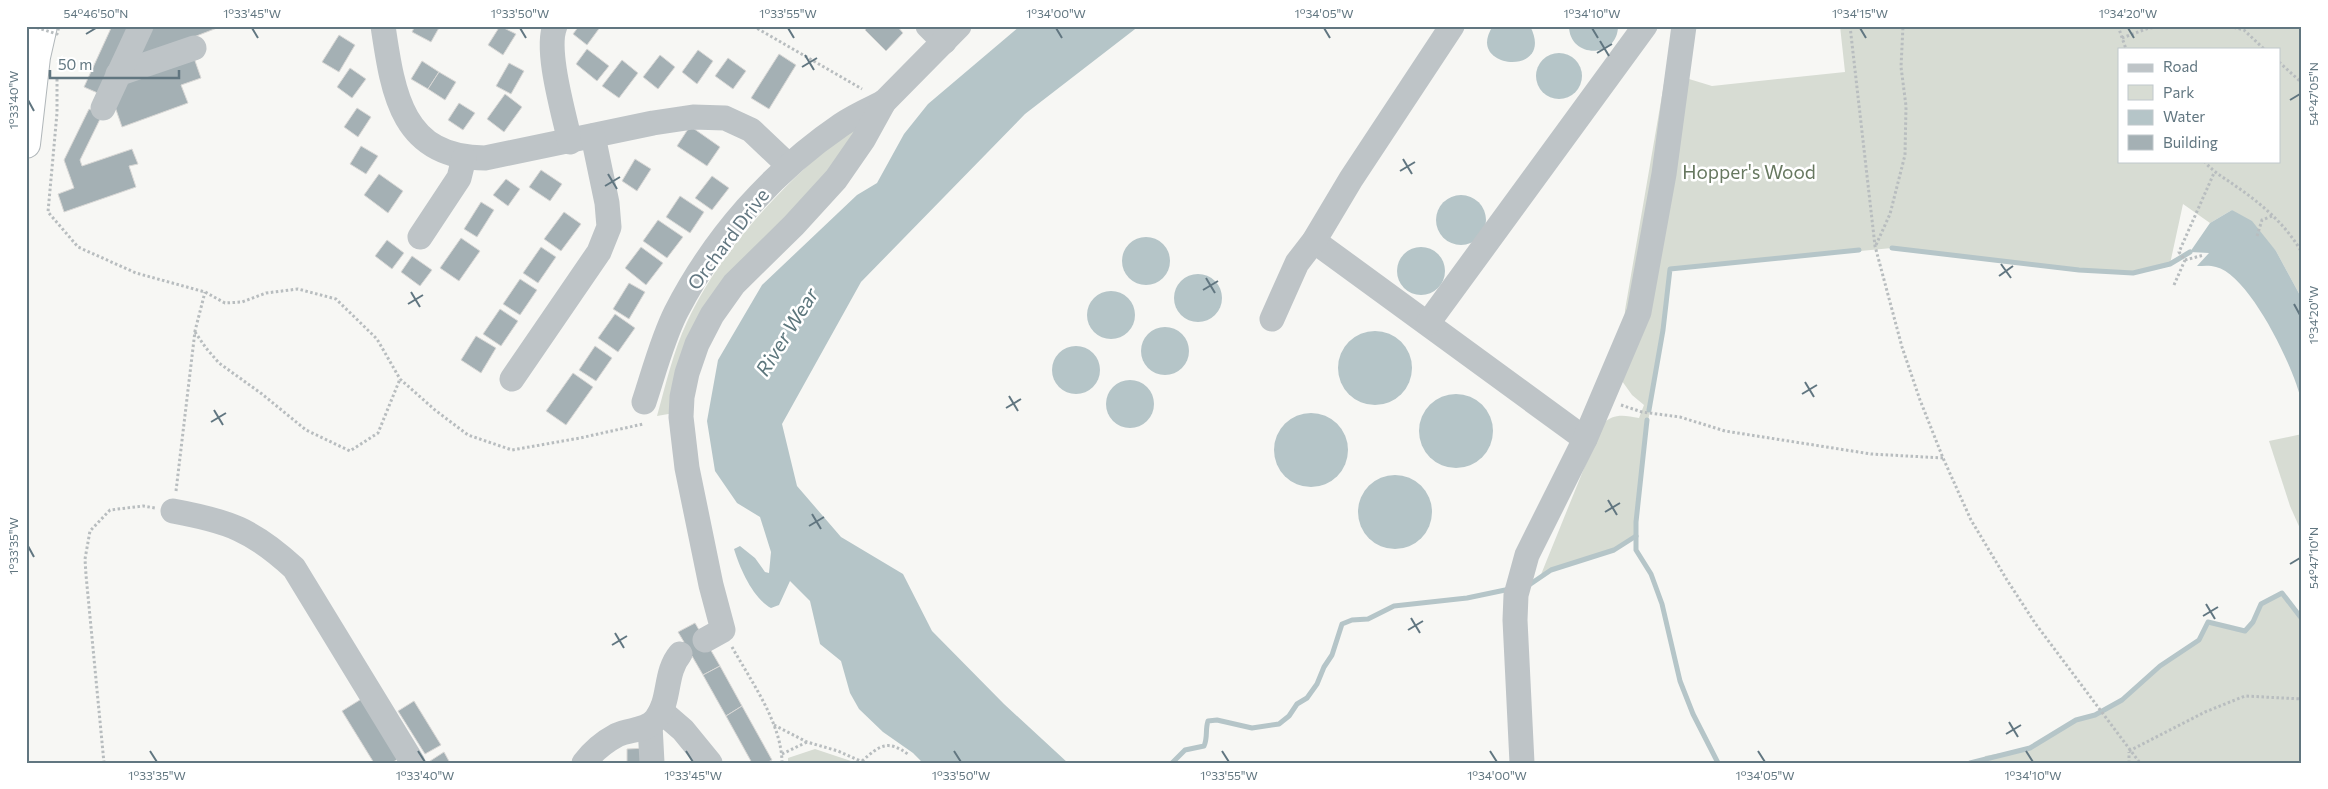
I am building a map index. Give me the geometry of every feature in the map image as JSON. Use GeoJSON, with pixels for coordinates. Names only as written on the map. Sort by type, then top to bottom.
{"type":"FeatureCollection","features":[{"type":"Feature","properties":{"kind":"highway"},"geometry":{"type":"LineString","coordinates":[[26,144],[36,57],[43,26]]}},
{"type":"Feature","properties":{"kind":"street"},"geometry":{"type":"LineString","coordinates":[[103,108],[141,26]]}},
{"type":"Feature","properties":{"kind":"street"},"geometry":{"type":"LineString","coordinates":[[384,26],[394,88],[404,114],[421,137],[441,151],[464,158],[485,158],[652,123],[693,117],[725,118],[751,130],[788,165]]}},
{"type":"Feature","properties":{"kind":"street"},"geometry":{"type":"LineString","coordinates":[[512,378],[599,252],[609,227],[608,202],[581,139],[553,61],[552,33],[555,26]]}},
{"type":"Feature","properties":{"kind":"street"},"geometry":{"type":"LineString","coordinates":[[1272,319],[1297,263],[1314,241],[1351,179],[1452,26]]}},
{"type":"Feature","properties":{"kind":"street"},"geometry":{"type":"LineString","coordinates":[[1428,323],[1645,26]]}},
{"type":"Feature","properties":{"kind":"street"},"geometry":{"type":"LineString","coordinates":[[1522,763],[1515,620],[1516,595],[1527,555],[1585,439],[1639,312],[1664,174],[1684,26]]}},
{"type":"Feature","properties":{"kind":"street"},"geometry":{"type":"LineString","coordinates":[[714,635],[711,585],[687,468],[681,417],[682,397],[696,344],[712,315],[734,284],[794,225],[836,179],[863,140],[884,102],[944,31]]}},
{"type":"Feature","properties":{"kind":"street"},"geometry":{"type":"LineString","coordinates":[[118,74],[194,48]]}},
{"type":"Feature","properties":{"kind":"street","name":"Orchard Drive"},"geometry":{"type":"LineString","coordinates":[[646,412],[676,314],[698,272],[745,210],[788,165],[842,124],[884,102]]}},
{"type":"Feature","properties":{"kind":"street"},"geometry":{"type":"LineString","coordinates":[[420,237],[459,178],[464,158]]}},
{"type":"Feature","properties":{"kind":"street"},"geometry":{"type":"LineString","coordinates":[[1314,241],[1585,439]]}},
{"type":"Feature","properties":{"kind":"street"},"geometry":{"type":"LineString","coordinates":[[173,511],[213,518],[241,529],[272,548],[294,568],[413,763]]}},
{"type":"Feature","properties":{"kind":"street"},"geometry":{"type":"LineString","coordinates":[[652,763],[655,718],[670,669],[680,654]]}},
{"type":"Feature","properties":{"kind":"street"},"geometry":{"type":"LineString","coordinates":[[584,763],[596,749],[618,735],[655,718],[683,730],[710,763]]}},
{"type":"Feature","properties":{"kind":"path"},"geometry":{"type":"LineString","coordinates":[[32,26],[57,34],[59,26]]}},
{"type":"Feature","properties":{"kind":"path"},"geometry":{"type":"LineString","coordinates":[[753,26],[884,102]]}},
{"type":"Feature","properties":{"kind":"path"},"geometry":{"type":"LineString","coordinates":[[1850,26],[1875,246],[1902,347],[1920,400],[1943,458],[1972,520],[2007,580],[2035,624],[2129,751],[2140,763]]}},
{"type":"Feature","properties":{"kind":"path"},"geometry":{"type":"LineString","coordinates":[[1875,246],[1890,214],[1905,155],[1906,106],[1901,67],[1902,26]]}},
{"type":"Feature","properties":{"kind":"path"},"geometry":{"type":"LineString","coordinates":[[2118,26],[2126,48]]}},
{"type":"Feature","properties":{"kind":"path"},"geometry":{"type":"LineString","coordinates":[[2122,38],[2160,26]]}},
{"type":"Feature","properties":{"kind":"path"},"geometry":{"type":"LineString","coordinates":[[2229,26],[2244,30],[2263,48]]}},
{"type":"Feature","properties":{"kind":"path"},"geometry":{"type":"LineString","coordinates":[[2280,63],[2302,83]]}},
{"type":"Feature","properties":{"kind":"path"},"geometry":{"type":"LineString","coordinates":[[57,76],[57,113],[48,212],[78,247],[136,273],[205,292],[225,302],[242,302],[266,293],[298,289],[336,299],[377,339],[400,379],[435,410],[468,435],[512,450],[580,438],[646,412]]}},
{"type":"Feature","properties":{"kind":"path"},"geometry":{"type":"LineString","coordinates":[[2205,162],[2214,173],[2238,187],[2272,216],[2302,253]]}},
{"type":"Feature","properties":{"kind":"path"},"geometry":{"type":"LineString","coordinates":[[2185,260],[2179,252],[2214,173]]}},
{"type":"Feature","properties":{"kind":"path"},"geometry":{"type":"LineString","coordinates":[[2257,236],[2262,220],[2272,216]]}},
{"type":"Feature","properties":{"kind":"path"},"geometry":{"type":"LineString","coordinates":[[2297,245],[2302,240]]}},
{"type":"Feature","properties":{"kind":"path"},"geometry":{"type":"LineString","coordinates":[[2185,260],[2204,255]]}},
{"type":"Feature","properties":{"kind":"path"},"geometry":{"type":"LineString","coordinates":[[2174,285],[2185,260]]}},
{"type":"Feature","properties":{"kind":"path"},"geometry":{"type":"LineString","coordinates":[[104,763],[86,567],[90,531],[110,510],[143,506],[173,511],[195,331],[205,292]]}},
{"type":"Feature","properties":{"kind":"path"},"geometry":{"type":"LineString","coordinates":[[195,331],[219,363],[262,394],[306,430],[350,451],[378,433],[400,379]]}},
{"type":"Feature","properties":{"kind":"path"},"geometry":{"type":"LineString","coordinates":[[1602,398],[1642,412],[1680,417],[1725,431],[1871,454],[1943,458]]}},
{"type":"Feature","properties":{"kind":"path"},"geometry":{"type":"LineString","coordinates":[[714,635],[774,725],[782,754],[782,763]]}},
{"type":"Feature","properties":{"kind":"path"},"geometry":{"type":"LineString","coordinates":[[2129,751],[2205,712],[2245,696],[2302,699]]}},
{"type":"Feature","properties":{"kind":"path"},"geometry":{"type":"LineString","coordinates":[[774,725],[807,742],[863,762],[874,750],[886,745],[897,746],[909,754]]}},
{"type":"Feature","properties":{"kind":"path"},"geometry":{"type":"LineString","coordinates":[[782,754],[807,742]]}},
{"type":"Feature","properties":{"kind":"path"},"geometry":{"type":"LineString","coordinates":[[2129,751],[2129,763]]}},
{"type":"Feature","properties":{"kind":"green space","name":"Hopper's Wood"},"geometry":{"type":"Polygon","coordinates":[[[1840,26],[2302,26],[2302,299],[2276,251],[2232,210],[2210,223],[2183,204],[2170,264],[2133,273],[2079,270],[1892,248],[1671,269],[1640,471],[1636,536],[1614,550],[1551,570],[1540,577],[1602,424],[1615,416],[1639,418],[1644,405],[1632,395],[1622,381],[1625,310],[1666,72],[1712,86],[1845,72],[1840,26]]]}},
{"type":"Feature","properties":{"kind":"green space"},"geometry":{"type":"Polygon","coordinates":[[[860,120],[847,153],[729,282],[674,413],[657,416],[682,333],[703,292],[721,264],[741,237],[786,187],[810,163],[860,120]]]}},
{"type":"Feature","properties":{"kind":"green space"},"geometry":{"type":"Polygon","coordinates":[[[2302,434],[2302,533],[2290,506],[2269,441],[2302,434]]]}},
{"type":"Feature","properties":{"kind":"green space"},"geometry":{"type":"Polygon","coordinates":[[[2282,593],[2302,619],[2302,763],[1983,763],[1985,756],[2030,748],[2076,720],[2095,715],[2122,700],[2160,666],[2199,640],[2208,622],[2245,631],[2253,622],[2261,604],[2282,593]]]}},
{"type":"Feature","properties":{"kind":"green space"},"geometry":{"type":"Polygon","coordinates":[[[815,749],[857,763],[788,763],[788,758],[815,749]]]}},
{"type":"Feature","properties":{"kind":"water","name":"River Wear"},"geometry":{"type":"Polygon","coordinates":[[[1020,26],[1139,26],[1025,114],[861,282],[782,424],[797,486],[841,537],[903,574],[932,631],[1004,704],[1068,763],[923,763],[913,753],[883,732],[859,709],[850,693],[841,661],[820,644],[810,601],[790,581],[779,605],[771,608],[753,590],[734,549],[740,546],[755,558],[765,572],[769,573],[771,552],[760,517],[737,503],[715,471],[707,421],[718,360],[762,285],[857,195],[877,183],[904,134],[928,104],[1020,26]]]}},
{"type":"Feature","properties":{"kind":"water"},"geometry":{"type":"Polygon","coordinates":[[[1493,26],[1530,26],[1535,43],[1531,54],[1522,60],[1510,62],[1499,59],[1490,52],[1487,41],[1493,26]]]}},
{"type":"Feature","properties":{"kind":"water"},"geometry":{"type":"Polygon","coordinates":[[[1569,26],[1618,26],[1616,37],[1610,45],[1594,51],[1577,45],[1571,37],[1569,26]]]}},
{"type":"Feature","properties":{"kind":"water"},"geometry":{"type":"Polygon","coordinates":[[[1554,53],[1564,53],[1578,63],[1582,76],[1578,89],[1572,95],[1564,99],[1554,99],[1540,89],[1536,81],[1536,71],[1546,57],[1554,53]]]}},
{"type":"Feature","properties":{"kind":"water"},"geometry":{"type":"Polygon","coordinates":[[[1461,195],[1475,199],[1482,206],[1486,220],[1482,234],[1475,241],[1461,245],[1447,241],[1440,234],[1436,220],[1440,206],[1447,199],[1461,195]]]}},
{"type":"Feature","properties":{"kind":"water"},"geometry":{"type":"Polygon","coordinates":[[[2232,210],[2252,221],[2276,251],[2302,299],[2302,404],[2291,370],[2281,348],[2257,305],[2243,287],[2229,274],[2214,266],[2197,266],[2209,253],[2190,252],[2210,223],[2232,210]]]}},
{"type":"Feature","properties":{"kind":"water"},"geometry":{"type":"Polygon","coordinates":[[[1141,237],[1151,237],[1163,244],[1170,256],[1170,266],[1163,278],[1151,285],[1141,285],[1133,281],[1126,274],[1122,266],[1122,256],[1126,248],[1133,241],[1141,237]]]}},
{"type":"Feature","properties":{"kind":"water"},"geometry":{"type":"Polygon","coordinates":[[[1421,247],[1430,249],[1438,254],[1443,262],[1445,271],[1443,280],[1438,288],[1430,293],[1421,295],[1412,293],[1404,288],[1399,280],[1397,271],[1399,262],[1404,254],[1412,249],[1421,247]]]}},
{"type":"Feature","properties":{"kind":"water"},"geometry":{"type":"Polygon","coordinates":[[[1193,274],[1203,274],[1215,281],[1222,293],[1222,303],[1215,315],[1203,322],[1193,322],[1185,318],[1178,311],[1174,303],[1174,293],[1178,285],[1185,278],[1193,274]]]}},
{"type":"Feature","properties":{"kind":"water"},"geometry":{"type":"Polygon","coordinates":[[[1106,291],[1116,291],[1128,298],[1135,310],[1135,320],[1128,332],[1116,339],[1106,339],[1098,335],[1091,328],[1087,320],[1087,310],[1091,302],[1098,295],[1106,291]]]}},
{"type":"Feature","properties":{"kind":"water"},"geometry":{"type":"Polygon","coordinates":[[[1160,327],[1170,327],[1182,334],[1189,346],[1189,356],[1182,368],[1170,375],[1160,375],[1152,371],[1145,364],[1141,356],[1141,346],[1145,338],[1152,331],[1160,327]]]}},
{"type":"Feature","properties":{"kind":"water"},"geometry":{"type":"Polygon","coordinates":[[[1368,331],[1382,331],[1396,337],[1406,347],[1412,361],[1412,375],[1406,389],[1396,399],[1382,405],[1368,405],[1354,399],[1344,389],[1338,375],[1338,361],[1344,347],[1354,337],[1368,331]]]}},
{"type":"Feature","properties":{"kind":"water"},"geometry":{"type":"Polygon","coordinates":[[[1071,346],[1081,346],[1093,353],[1100,365],[1100,375],[1093,387],[1081,394],[1071,394],[1063,390],[1056,383],[1052,375],[1052,365],[1056,357],[1063,350],[1071,346]]]}},
{"type":"Feature","properties":{"kind":"water"},"geometry":{"type":"Polygon","coordinates":[[[1125,380],[1135,380],[1147,387],[1154,399],[1154,409],[1147,421],[1135,428],[1125,428],[1117,424],[1110,417],[1106,409],[1106,399],[1110,391],[1117,384],[1125,380]]]}},
{"type":"Feature","properties":{"kind":"water"},"geometry":{"type":"Polygon","coordinates":[[[1449,394],[1463,394],[1477,400],[1487,410],[1493,424],[1493,438],[1487,452],[1477,462],[1463,468],[1449,468],[1435,462],[1425,452],[1419,438],[1419,424],[1425,410],[1435,400],[1449,394]]]}},
{"type":"Feature","properties":{"kind":"water"},"geometry":{"type":"Polygon","coordinates":[[[1304,413],[1318,413],[1332,419],[1342,429],[1348,443],[1348,457],[1342,471],[1332,481],[1318,487],[1304,487],[1290,481],[1280,471],[1274,457],[1274,443],[1280,429],[1290,419],[1304,413]]]}},
{"type":"Feature","properties":{"kind":"water"},"geometry":{"type":"Polygon","coordinates":[[[1388,475],[1402,475],[1416,481],[1426,491],[1432,505],[1432,519],[1426,533],[1416,543],[1402,549],[1388,549],[1374,543],[1364,533],[1358,519],[1358,505],[1364,491],[1374,481],[1388,475]]]}},
{"type":"Feature","properties":{"kind":"building"},"geometry":{"type":"Polygon","coordinates":[[[112,26],[131,26],[100,94],[84,87],[112,26]]]}},
{"type":"Feature","properties":{"kind":"building"},"geometry":{"type":"Polygon","coordinates":[[[146,26],[216,26],[217,28],[142,57],[137,44],[146,26]]]}},
{"type":"Feature","properties":{"kind":"building"},"geometry":{"type":"Polygon","coordinates":[[[415,26],[440,26],[431,42],[412,32],[415,26]]]}},
{"type":"Feature","properties":{"kind":"building"},"geometry":{"type":"Polygon","coordinates":[[[500,26],[516,34],[503,55],[488,45],[500,26]]]}},
{"type":"Feature","properties":{"kind":"building"},"geometry":{"type":"Polygon","coordinates":[[[579,26],[601,26],[587,45],[573,34],[579,26]]]}},
{"type":"Feature","properties":{"kind":"building"},"geometry":{"type":"Polygon","coordinates":[[[868,26],[897,26],[903,33],[886,51],[865,30],[868,26]]]}},
{"type":"Feature","properties":{"kind":"building"},"geometry":{"type":"Polygon","coordinates":[[[339,35],[355,45],[339,72],[322,62],[339,35]]]}},
{"type":"Feature","properties":{"kind":"building"},"geometry":{"type":"Polygon","coordinates":[[[587,49],[609,66],[597,81],[576,64],[587,49]]]}},
{"type":"Feature","properties":{"kind":"building"},"geometry":{"type":"Polygon","coordinates":[[[698,50],[713,61],[697,84],[682,72],[698,50]]]}},
{"type":"Feature","properties":{"kind":"building"},"geometry":{"type":"Polygon","coordinates":[[[779,54],[796,65],[769,109],[751,98],[779,54]]]}},
{"type":"Feature","properties":{"kind":"building"},"geometry":{"type":"Polygon","coordinates":[[[660,55],[675,67],[658,89],[643,77],[660,55]]]}},
{"type":"Feature","properties":{"kind":"building"},"geometry":{"type":"Polygon","coordinates":[[[194,58],[201,78],[181,85],[188,103],[122,127],[112,98],[117,86],[194,58]]]}},
{"type":"Feature","properties":{"kind":"building"},"geometry":{"type":"Polygon","coordinates":[[[728,58],[746,71],[733,89],[715,76],[728,58]]]}},
{"type":"Feature","properties":{"kind":"building"},"geometry":{"type":"Polygon","coordinates":[[[622,60],[638,73],[619,98],[602,86],[622,60]]]}},
{"type":"Feature","properties":{"kind":"building"},"geometry":{"type":"Polygon","coordinates":[[[422,61],[439,72],[428,89],[411,79],[422,61]]]}},
{"type":"Feature","properties":{"kind":"building"},"geometry":{"type":"Polygon","coordinates":[[[509,63],[524,71],[511,94],[496,86],[509,63]]]}},
{"type":"Feature","properties":{"kind":"building"},"geometry":{"type":"Polygon","coordinates":[[[350,68],[366,79],[352,98],[337,87],[350,68]]]}},
{"type":"Feature","properties":{"kind":"building"},"geometry":{"type":"Polygon","coordinates":[[[439,72],[456,82],[445,100],[428,89],[439,72]]]}},
{"type":"Feature","properties":{"kind":"building"},"geometry":{"type":"Polygon","coordinates":[[[505,94],[522,107],[504,132],[487,119],[505,94]]]}},
{"type":"Feature","properties":{"kind":"building"},"geometry":{"type":"Polygon","coordinates":[[[459,103],[475,113],[463,130],[448,120],[459,103]]]}},
{"type":"Feature","properties":{"kind":"building"},"geometry":{"type":"Polygon","coordinates":[[[357,108],[371,117],[358,137],[344,127],[357,108]]]}},
{"type":"Feature","properties":{"kind":"building"},"geometry":{"type":"Polygon","coordinates":[[[89,109],[102,115],[80,160],[82,166],[132,149],[138,164],[129,166],[136,187],[64,212],[58,194],[74,188],[64,160],[89,109]]]}},
{"type":"Feature","properties":{"kind":"building"},"geometry":{"type":"Polygon","coordinates":[[[690,126],[720,147],[707,166],[677,146],[690,126]]]}},
{"type":"Feature","properties":{"kind":"building"},"geometry":{"type":"Polygon","coordinates":[[[361,146],[378,156],[366,174],[350,164],[361,146]]]}},
{"type":"Feature","properties":{"kind":"building"},"geometry":{"type":"Polygon","coordinates":[[[635,159],[651,169],[637,191],[622,181],[635,159]]]}},
{"type":"Feature","properties":{"kind":"building"},"geometry":{"type":"Polygon","coordinates":[[[541,170],[562,184],[550,201],[529,187],[541,170]]]}},
{"type":"Feature","properties":{"kind":"building"},"geometry":{"type":"Polygon","coordinates":[[[379,174],[403,191],[388,213],[364,195],[379,174]]]}},
{"type":"Feature","properties":{"kind":"building"},"geometry":{"type":"Polygon","coordinates":[[[712,176],[729,188],[712,210],[695,198],[712,176]]]}},
{"type":"Feature","properties":{"kind":"building"},"geometry":{"type":"Polygon","coordinates":[[[506,179],[520,189],[508,206],[493,195],[506,179]]]}},
{"type":"Feature","properties":{"kind":"building"},"geometry":{"type":"Polygon","coordinates":[[[680,196],[704,212],[690,233],[666,217],[680,196]]]}},
{"type":"Feature","properties":{"kind":"building"},"geometry":{"type":"Polygon","coordinates":[[[481,202],[494,210],[477,237],[464,229],[481,202]]]}},
{"type":"Feature","properties":{"kind":"building"},"geometry":{"type":"Polygon","coordinates":[[[564,212],[581,224],[561,251],[544,239],[564,212]]]}},
{"type":"Feature","properties":{"kind":"building"},"geometry":{"type":"Polygon","coordinates":[[[658,220],[683,237],[667,258],[643,241],[658,220]]]}},
{"type":"Feature","properties":{"kind":"building"},"geometry":{"type":"Polygon","coordinates":[[[461,238],[480,251],[459,281],[440,268],[461,238]]]}},
{"type":"Feature","properties":{"kind":"building"},"geometry":{"type":"Polygon","coordinates":[[[387,240],[404,253],[392,269],[375,256],[387,240]]]}},
{"type":"Feature","properties":{"kind":"building"},"geometry":{"type":"Polygon","coordinates":[[[541,247],[556,257],[538,283],[523,273],[541,247]]]}},
{"type":"Feature","properties":{"kind":"building"},"geometry":{"type":"Polygon","coordinates":[[[641,247],[663,263],[646,285],[625,268],[641,247]]]}},
{"type":"Feature","properties":{"kind":"building"},"geometry":{"type":"Polygon","coordinates":[[[412,256],[432,270],[420,286],[401,272],[412,256]]]}},
{"type":"Feature","properties":{"kind":"building"},"geometry":{"type":"Polygon","coordinates":[[[520,279],[537,290],[520,315],[503,304],[520,279]]]}},
{"type":"Feature","properties":{"kind":"building"},"geometry":{"type":"Polygon","coordinates":[[[629,283],[645,292],[629,319],[613,309],[629,283]]]}},
{"type":"Feature","properties":{"kind":"building"},"geometry":{"type":"Polygon","coordinates":[[[500,309],[518,321],[501,346],[483,334],[500,309]]]}},
{"type":"Feature","properties":{"kind":"building"},"geometry":{"type":"Polygon","coordinates":[[[615,314],[635,328],[618,352],[598,338],[615,314]]]}},
{"type":"Feature","properties":{"kind":"building"},"geometry":{"type":"Polygon","coordinates":[[[476,336],[496,348],[481,373],[461,360],[476,336]]]}},
{"type":"Feature","properties":{"kind":"building"},"geometry":{"type":"Polygon","coordinates":[[[595,346],[612,358],[596,381],[579,370],[595,346]]]}},
{"type":"Feature","properties":{"kind":"building"},"geometry":{"type":"Polygon","coordinates":[[[573,373],[593,387],[566,425],[546,411],[573,373]]]}},
{"type":"Feature","properties":{"kind":"building"},"geometry":{"type":"Polygon","coordinates":[[[695,623],[720,666],[703,675],[692,656],[676,647],[684,642],[678,632],[695,623]]]}},
{"type":"Feature","properties":{"kind":"building"},"geometry":{"type":"Polygon","coordinates":[[[720,666],[742,706],[726,716],[703,675],[720,666]]]}},
{"type":"Feature","properties":{"kind":"building"},"geometry":{"type":"Polygon","coordinates":[[[363,698],[399,758],[392,763],[374,763],[342,711],[363,698]]]}},
{"type":"Feature","properties":{"kind":"building"},"geometry":{"type":"Polygon","coordinates":[[[414,701],[441,745],[425,754],[398,711],[414,701]]]}},
{"type":"Feature","properties":{"kind":"building"},"geometry":{"type":"Polygon","coordinates":[[[742,706],[772,760],[766,763],[752,763],[726,716],[742,706]]]}},
{"type":"Feature","properties":{"kind":"building"},"geometry":{"type":"Polygon","coordinates":[[[647,748],[647,763],[627,763],[627,749],[647,748]]]}},
{"type":"Feature","properties":{"kind":"building"},"geometry":{"type":"Polygon","coordinates":[[[444,752],[450,763],[427,763],[444,752]]]}},
{"type":"Feature","properties":{"kind":"waterway"},"geometry":{"type":"LineString","coordinates":[[1892,248],[2079,270],[2133,273],[2170,264],[2190,252]]}},
{"type":"Feature","properties":{"kind":"waterway"},"geometry":{"type":"LineString","coordinates":[[1649,410],[1663,330],[1670,269],[1859,250]]}},
{"type":"Feature","properties":{"kind":"waterway"},"geometry":{"type":"LineString","coordinates":[[1647,420],[1636,522],[1636,550],[1651,574],[1662,604],[1680,681],[1693,714],[1718,763]]}},
{"type":"Feature","properties":{"kind":"waterway"},"geometry":{"type":"LineString","coordinates":[[1529,585],[1551,570],[1614,550],[1636,536]]}},
{"type":"Feature","properties":{"kind":"waterway"},"geometry":{"type":"LineString","coordinates":[[1172,763],[1185,750],[1204,746],[1208,721],[1217,720],[1252,728],[1279,724],[1289,716],[1297,704],[1307,698],[1317,684],[1324,667],[1332,655],[1342,624],[1352,620],[1368,619],[1394,606],[1467,598],[1510,589]]}},
{"type":"Feature","properties":{"kind":"waterway"},"geometry":{"type":"LineString","coordinates":[[1970,763],[2030,748],[2076,720],[2095,715],[2122,700],[2160,666],[2199,640],[2208,622],[2245,631],[2253,622],[2261,604],[2282,593],[2302,619]]}}]}
